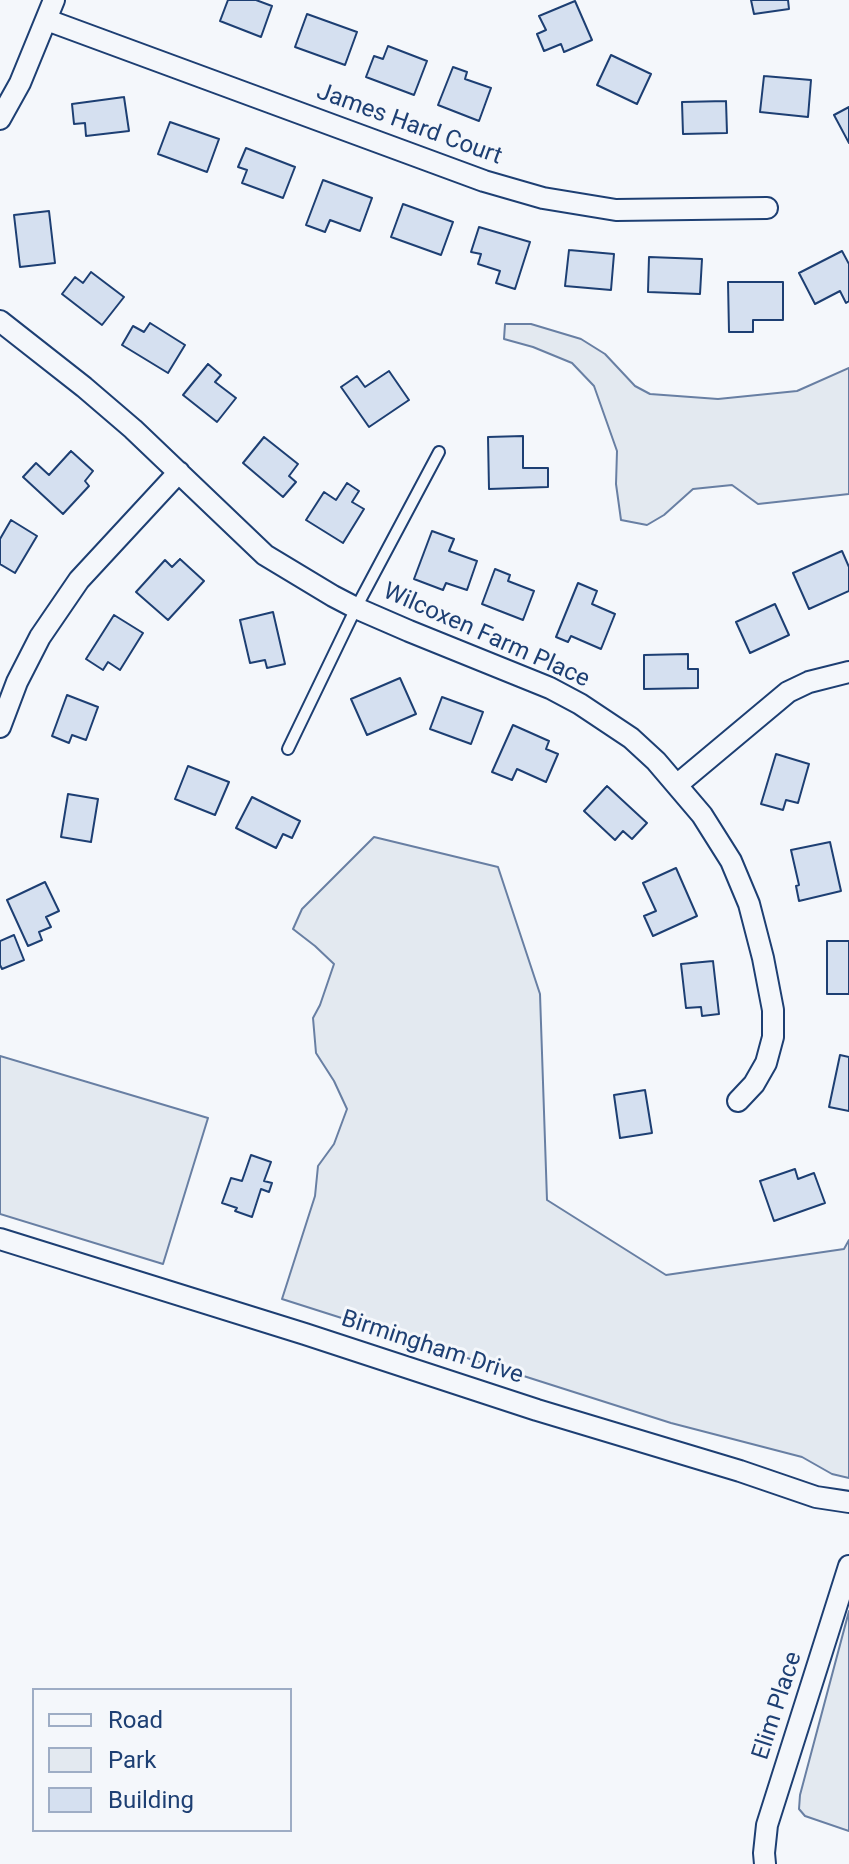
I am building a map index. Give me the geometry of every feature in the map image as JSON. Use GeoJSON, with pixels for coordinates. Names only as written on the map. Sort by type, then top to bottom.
{"type":"FeatureCollection","features":[{"type":"Feature","properties":{"kind":"street"},"geometry":{"type":"LineString","coordinates":[[0,119],[20,83],[50,10]]}},
{"type":"Feature","properties":{"kind":"street","name":"James Hard Court"},"geometry":{"type":"LineString","coordinates":[[50,10],[484,181],[543,198],[616,210],[767,208]]}},
{"type":"Feature","properties":{"kind":"street","name":"Wilcoxen Farm Place"},"geometry":{"type":"LineString","coordinates":[[0,321],[104,404],[265,555],[356,608],[550,688],[580,704],[631,738],[678,784],[731,861],[749,904],[773,1010],[773,1037],[766,1063],[754,1084],[738,1101]]}},
{"type":"Feature","properties":{"kind":"street"},"geometry":{"type":"LineString","coordinates":[[0,727],[17,682],[40,637],[79,580],[179,472]]}},
{"type":"Feature","properties":{"kind":"street"},"geometry":{"type":"LineString","coordinates":[[678,784],[788,692],[809,682],[849,672]]}},
{"type":"Feature","properties":{"kind":"street","name":"Birmingham Drive"},"geometry":{"type":"LineString","coordinates":[[0,1239],[816,1497],[849,1502]]}},
{"type":"Feature","properties":{"kind":"street","name":"Elim Place"},"geometry":{"type":"LineString","coordinates":[[765,1864],[767,1825],[849,1566]]}},
{"type":"Feature","properties":{"kind":"lane"},"geometry":{"type":"LineString","coordinates":[[288,749],[356,608],[439,452]]}},
{"type":"Feature","properties":{"kind":"green space"},"geometry":{"type":"Polygon","coordinates":[[[505,324],[531,324],[581,339],[605,354],[635,386],[650,394],[718,399],[797,391],[849,368],[849,494],[758,504],[732,485],[693,489],[664,515],[647,525],[621,520],[616,484],[617,451],[594,386],[572,363],[504,339],[505,324]]]}},
{"type":"Feature","properties":{"kind":"green space"},"geometry":{"type":"Polygon","coordinates":[[[374,837],[498,867],[540,994],[547,1200],[666,1275],[844,1249],[849,1240],[849,1478],[832,1474],[802,1457],[671,1423],[282,1299],[315,1196],[318,1166],[334,1144],[347,1109],[316,1053],[313,1018],[334,964],[293,929],[302,909],[374,837]]]}},
{"type":"Feature","properties":{"kind":"green space"},"geometry":{"type":"Polygon","coordinates":[[[0,1056],[208,1118],[163,1264],[0,1214],[0,1056]]]}},
{"type":"Feature","properties":{"kind":"green space"},"geometry":{"type":"Polygon","coordinates":[[[849,1611],[849,1831],[805,1816],[799,1809],[800,1795],[849,1611]]]}},
{"type":"Feature","properties":{"kind":"building"},"geometry":{"type":"Polygon","coordinates":[[[228,0],[256,0],[272,6],[261,37],[220,21],[228,0]]]}},
{"type":"Feature","properties":{"kind":"building"},"geometry":{"type":"Polygon","coordinates":[[[751,0],[788,0],[789,9],[754,14],[751,0]]]}},
{"type":"Feature","properties":{"kind":"building"},"geometry":{"type":"Polygon","coordinates":[[[575,1],[592,40],[564,52],[561,44],[544,51],[537,34],[546,30],[539,16],[575,1]]]}},
{"type":"Feature","properties":{"kind":"building"},"geometry":{"type":"Polygon","coordinates":[[[307,14],[357,32],[345,65],[295,47],[307,14]]]}},
{"type":"Feature","properties":{"kind":"building"},"geometry":{"type":"Polygon","coordinates":[[[388,46],[427,61],[414,95],[366,77],[374,56],[383,59],[388,46]]]}},
{"type":"Feature","properties":{"kind":"building"},"geometry":{"type":"Polygon","coordinates":[[[611,55],[651,74],[637,104],[597,85],[611,55]]]}},
{"type":"Feature","properties":{"kind":"building"},"geometry":{"type":"Polygon","coordinates":[[[453,67],[467,72],[465,79],[491,88],[479,121],[438,105],[453,67]]]}},
{"type":"Feature","properties":{"kind":"building"},"geometry":{"type":"Polygon","coordinates":[[[764,76],[811,80],[808,117],[760,112],[764,76]]]}},
{"type":"Feature","properties":{"kind":"building"},"geometry":{"type":"Polygon","coordinates":[[[124,97],[129,131],[86,136],[85,123],[74,124],[72,104],[124,97]]]}},
{"type":"Feature","properties":{"kind":"building"},"geometry":{"type":"Polygon","coordinates":[[[726,101],[727,133],[683,134],[682,102],[726,101]]]}},
{"type":"Feature","properties":{"kind":"building"},"geometry":{"type":"Polygon","coordinates":[[[849,107],[849,143],[834,115],[849,107]]]}},
{"type":"Feature","properties":{"kind":"building"},"geometry":{"type":"Polygon","coordinates":[[[170,122],[219,139],[207,172],[158,154],[170,122]]]}},
{"type":"Feature","properties":{"kind":"building"},"geometry":{"type":"Polygon","coordinates":[[[246,148],[295,167],[283,198],[242,183],[247,170],[238,167],[246,148]]]}},
{"type":"Feature","properties":{"kind":"building"},"geometry":{"type":"Polygon","coordinates":[[[323,180],[372,198],[360,231],[330,220],[325,232],[306,225],[323,180]]]}},
{"type":"Feature","properties":{"kind":"building"},"geometry":{"type":"Polygon","coordinates":[[[403,204],[453,222],[441,255],[391,237],[403,204]]]}},
{"type":"Feature","properties":{"kind":"building"},"geometry":{"type":"Polygon","coordinates":[[[49,211],[55,263],[20,267],[14,215],[49,211]]]}},
{"type":"Feature","properties":{"kind":"building"},"geometry":{"type":"Polygon","coordinates":[[[479,227],[530,242],[515,289],[496,283],[500,271],[478,264],[481,254],[471,252],[479,227]]]}},
{"type":"Feature","properties":{"kind":"building"},"geometry":{"type":"Polygon","coordinates":[[[569,250],[614,254],[611,290],[565,286],[569,250]]]}},
{"type":"Feature","properties":{"kind":"building"},"geometry":{"type":"Polygon","coordinates":[[[842,251],[849,264],[849,301],[846,303],[840,291],[815,304],[799,273],[842,251]]]}},
{"type":"Feature","properties":{"kind":"building"},"geometry":{"type":"Polygon","coordinates":[[[649,257],[702,259],[700,294],[648,292],[649,257]]]}},
{"type":"Feature","properties":{"kind":"building"},"geometry":{"type":"Polygon","coordinates":[[[91,272],[124,297],[102,325],[62,294],[75,277],[83,283],[91,272]]]}},
{"type":"Feature","properties":{"kind":"building"},"geometry":{"type":"Polygon","coordinates":[[[728,282],[783,282],[783,320],[753,320],[753,332],[729,332],[728,282]]]}},
{"type":"Feature","properties":{"kind":"building"},"geometry":{"type":"Polygon","coordinates":[[[150,323],[185,345],[168,373],[122,345],[133,326],[144,332],[150,323]]]}},
{"type":"Feature","properties":{"kind":"building"},"geometry":{"type":"Polygon","coordinates":[[[208,364],[221,375],[215,382],[236,398],[217,422],[183,395],[208,364]]]}},
{"type":"Feature","properties":{"kind":"building"},"geometry":{"type":"Polygon","coordinates":[[[389,371],[409,400],[369,427],[341,387],[357,376],[365,387],[389,371]]]}},
{"type":"Feature","properties":{"kind":"building"},"geometry":{"type":"Polygon","coordinates":[[[523,436],[523,468],[548,468],[548,487],[489,489],[488,437],[523,436]]]}},
{"type":"Feature","properties":{"kind":"building"},"geometry":{"type":"Polygon","coordinates":[[[264,437],[298,464],[289,476],[296,482],[283,497],[243,463],[264,437]]]}},
{"type":"Feature","properties":{"kind":"building"},"geometry":{"type":"Polygon","coordinates":[[[71,451],[93,471],[85,481],[89,486],[63,514],[23,477],[36,463],[49,475],[71,451]]]}},
{"type":"Feature","properties":{"kind":"building"},"geometry":{"type":"Polygon","coordinates":[[[347,483],[359,491],[352,502],[364,509],[343,543],[306,520],[324,492],[336,500],[347,483]]]}},
{"type":"Feature","properties":{"kind":"building"},"geometry":{"type":"Polygon","coordinates":[[[11,520],[37,536],[15,573],[0,564],[0,539],[11,520]]]}},
{"type":"Feature","properties":{"kind":"building"},"geometry":{"type":"Polygon","coordinates":[[[432,531],[454,539],[449,551],[477,561],[467,590],[446,583],[443,590],[414,579],[432,531]]]}},
{"type":"Feature","properties":{"kind":"building"},"geometry":{"type":"Polygon","coordinates":[[[842,551],[849,567],[849,591],[809,609],[793,573],[842,551]]]}},
{"type":"Feature","properties":{"kind":"building"},"geometry":{"type":"Polygon","coordinates":[[[180,559],[204,581],[168,620],[136,592],[165,560],[172,567],[180,559]]]}},
{"type":"Feature","properties":{"kind":"building"},"geometry":{"type":"Polygon","coordinates":[[[495,569],[510,575],[508,581],[534,591],[523,620],[482,604],[495,569]]]}},
{"type":"Feature","properties":{"kind":"building"},"geometry":{"type":"Polygon","coordinates":[[[578,583],[597,591],[592,604],[615,614],[601,649],[571,636],[568,642],[556,637],[578,583]]]}},
{"type":"Feature","properties":{"kind":"building"},"geometry":{"type":"Polygon","coordinates":[[[775,604],[789,635],[750,653],[736,622],[775,604]]]}},
{"type":"Feature","properties":{"kind":"building"},"geometry":{"type":"Polygon","coordinates":[[[273,612],[285,664],[267,668],[265,660],[250,663],[240,620],[273,612]]]}},
{"type":"Feature","properties":{"kind":"building"},"geometry":{"type":"Polygon","coordinates":[[[114,615],[143,633],[120,670],[108,662],[103,670],[86,659],[114,615]]]}},
{"type":"Feature","properties":{"kind":"building"},"geometry":{"type":"Polygon","coordinates":[[[688,654],[688,669],[698,669],[698,688],[644,689],[644,655],[688,654]]]}},
{"type":"Feature","properties":{"kind":"building"},"geometry":{"type":"Polygon","coordinates":[[[400,678],[416,714],[367,735],[351,699],[400,678]]]}},
{"type":"Feature","properties":{"kind":"building"},"geometry":{"type":"Polygon","coordinates":[[[67,695],[98,707],[86,740],[72,735],[69,743],[52,736],[67,695]]]}},
{"type":"Feature","properties":{"kind":"building"},"geometry":{"type":"Polygon","coordinates":[[[442,697],[483,712],[471,744],[430,729],[442,697]]]}},
{"type":"Feature","properties":{"kind":"building"},"geometry":{"type":"Polygon","coordinates":[[[513,725],[549,741],[546,749],[558,754],[546,782],[517,769],[512,780],[492,772],[513,725]]]}},
{"type":"Feature","properties":{"kind":"building"},"geometry":{"type":"Polygon","coordinates":[[[776,754],[809,764],[798,803],[786,800],[783,810],[761,804],[776,754]]]}},
{"type":"Feature","properties":{"kind":"building"},"geometry":{"type":"Polygon","coordinates":[[[188,766],[229,782],[215,815],[175,799],[188,766]]]}},
{"type":"Feature","properties":{"kind":"building"},"geometry":{"type":"Polygon","coordinates":[[[607,786],[647,823],[632,839],[623,831],[615,840],[584,811],[607,786]]]}},
{"type":"Feature","properties":{"kind":"building"},"geometry":{"type":"Polygon","coordinates":[[[68,794],[98,799],[91,842],[61,837],[68,794]]]}},
{"type":"Feature","properties":{"kind":"building"},"geometry":{"type":"Polygon","coordinates":[[[252,797],[300,821],[292,838],[283,834],[276,848],[236,828],[252,797]]]}},
{"type":"Feature","properties":{"kind":"building"},"geometry":{"type":"Polygon","coordinates":[[[830,842],[841,891],[799,901],[796,886],[799,885],[791,850],[830,842]]]}},
{"type":"Feature","properties":{"kind":"building"},"geometry":{"type":"Polygon","coordinates":[[[676,868],[697,916],[653,936],[644,916],[656,911],[643,883],[676,868]]]}},
{"type":"Feature","properties":{"kind":"building"},"geometry":{"type":"Polygon","coordinates":[[[45,882],[59,911],[46,917],[51,927],[39,932],[42,940],[28,946],[7,900],[45,882]]]}},
{"type":"Feature","properties":{"kind":"building"},"geometry":{"type":"Polygon","coordinates":[[[14,935],[24,960],[2,969],[0,941],[14,935]]]}},
{"type":"Feature","properties":{"kind":"building"},"geometry":{"type":"Polygon","coordinates":[[[827,941],[849,941],[849,994],[827,994],[827,941]]]}},
{"type":"Feature","properties":{"kind":"building"},"geometry":{"type":"Polygon","coordinates":[[[713,961],[719,1014],[702,1016],[701,1007],[686,1008],[681,964],[713,961]]]}},
{"type":"Feature","properties":{"kind":"building"},"geometry":{"type":"Polygon","coordinates":[[[840,1055],[849,1057],[849,1111],[829,1107],[840,1055]]]}},
{"type":"Feature","properties":{"kind":"building"},"geometry":{"type":"Polygon","coordinates":[[[645,1090],[652,1133],[620,1138],[614,1095],[645,1090]]]}},
{"type":"Feature","properties":{"kind":"building"},"geometry":{"type":"Polygon","coordinates":[[[251,1155],[271,1162],[264,1181],[272,1183],[269,1192],[261,1189],[252,1217],[222,1203],[231,1178],[242,1181],[251,1155]]]}},
{"type":"Feature","properties":{"kind":"building"},"geometry":{"type":"Polygon","coordinates":[[[795,1169],[798,1179],[814,1173],[825,1203],[774,1221],[760,1181],[795,1169]]]}}]}
